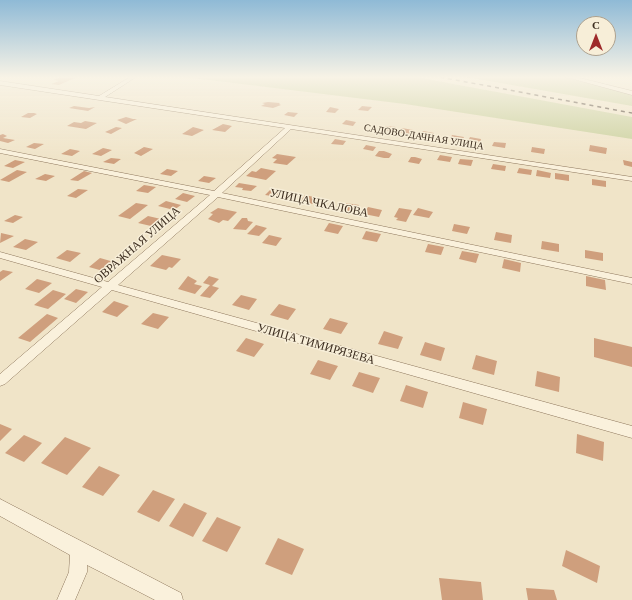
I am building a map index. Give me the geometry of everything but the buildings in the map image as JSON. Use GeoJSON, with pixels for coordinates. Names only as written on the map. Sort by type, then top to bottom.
{"type":"FeatureCollection","features":[{"type":"Feature","properties":{"kind":"street","name":"САДОВО-ДАЧНАЯ УЛИЦА"},"geometry":{"type":"LineString","coordinates":[[146,105],[632,179]]}},
{"type":"Feature","properties":{"kind":"street","name":"ОВРАЖНАЯ УЛИЦА"},"geometry":{"type":"LineString","coordinates":[[0,381],[216,194],[290,127]]}},
{"type":"Feature","properties":{"kind":"street","name":"УЛИЦА ЧКАЛОВА"},"geometry":{"type":"LineString","coordinates":[[0,151],[216,194],[632,281]]}},
{"type":"Feature","properties":{"kind":"street","name":"УЛИЦА ТИМИРЯЗЕВА"},"geometry":{"type":"LineString","coordinates":[[0,255],[632,432]]}},
{"type":"Feature","properties":{"kind":"street"},"geometry":{"type":"LineString","coordinates":[[0,507],[79,551],[174,600]]}},
{"type":"Feature","properties":{"kind":"street"},"geometry":{"type":"LineString","coordinates":[[66,600],[78,572],[79,551]]}},
{"type":"Feature","properties":{"kind":"green space"},"geometry":{"type":"Polygon","coordinates":[[[411,105],[567,105],[632,117],[632,139],[411,105]]]}},
{"type":"Feature","properties":{"kind":"railway"},"geometry":{"type":"LineString","coordinates":[[589,105],[632,113]]}}]}
